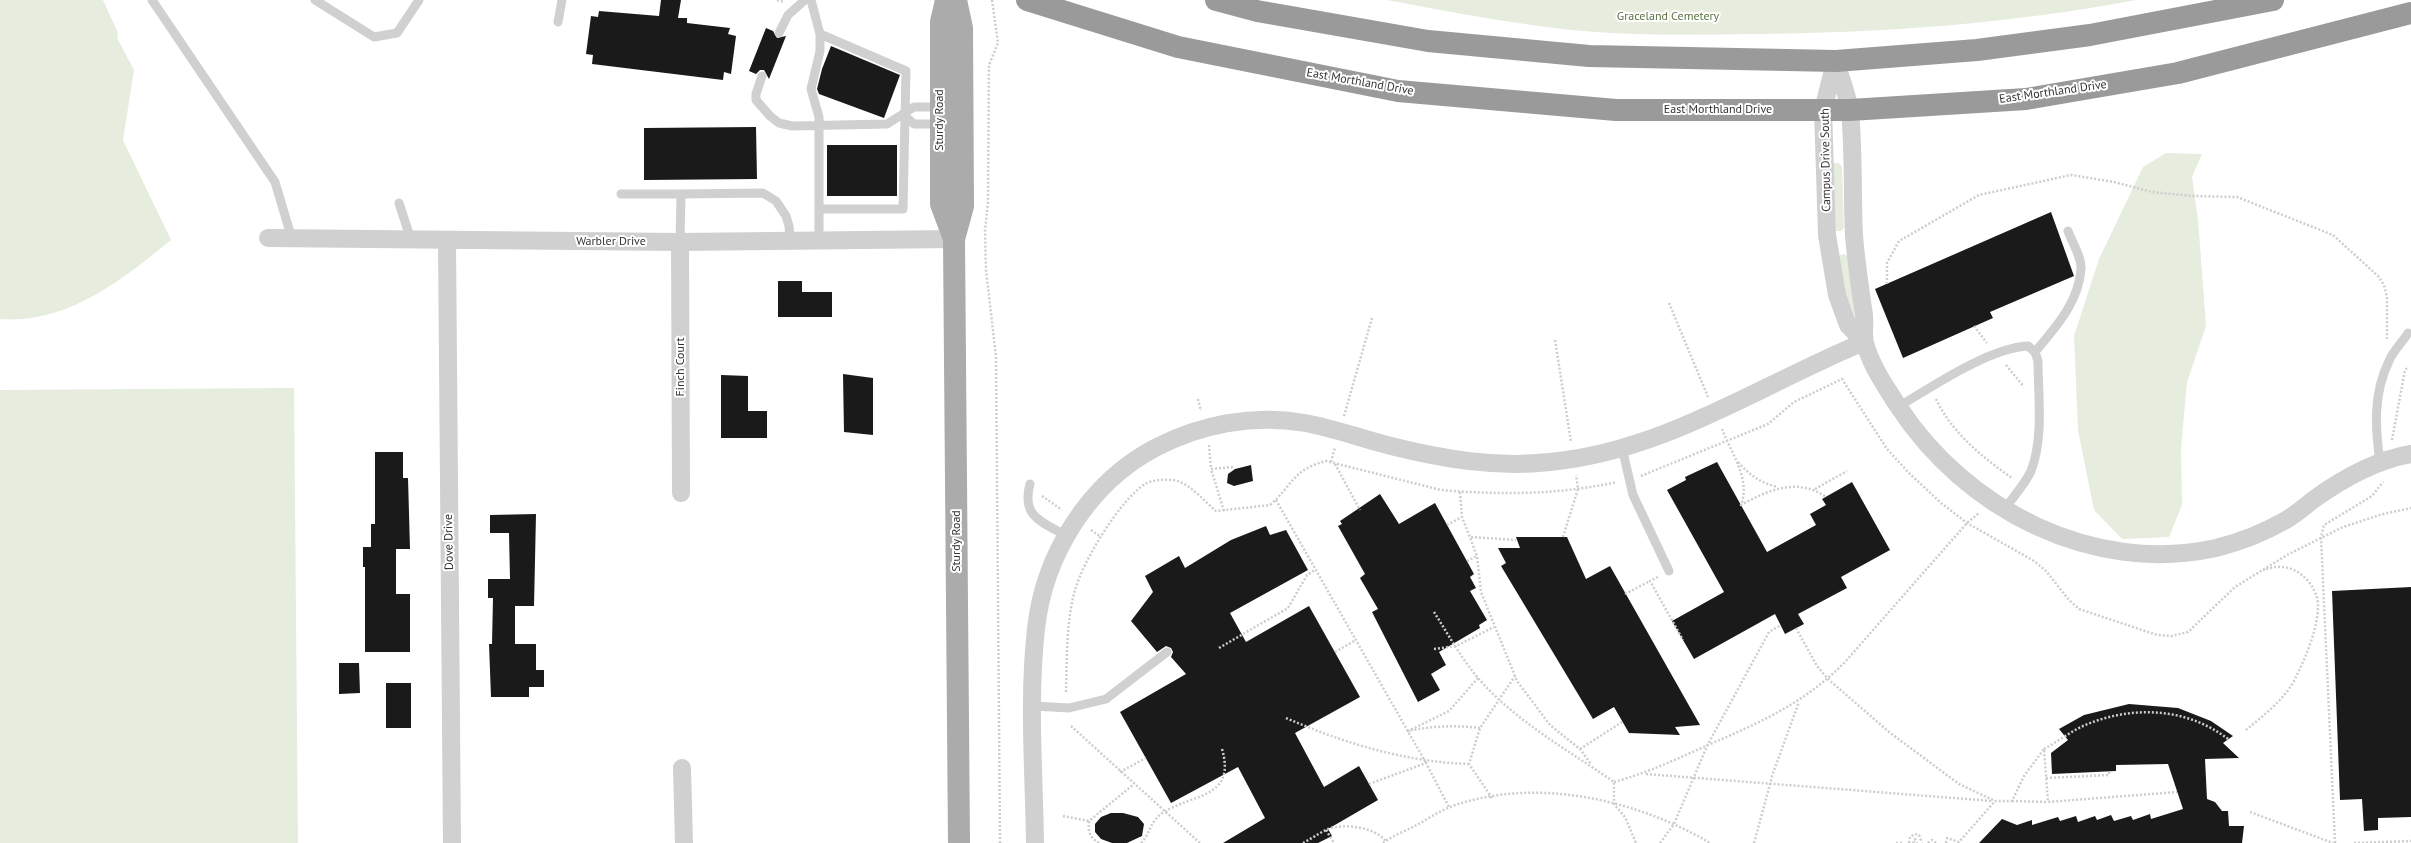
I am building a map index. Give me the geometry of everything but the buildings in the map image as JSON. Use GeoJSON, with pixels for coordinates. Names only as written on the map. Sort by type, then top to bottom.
{"type":"FeatureCollection","features":[{"type":"Feature","properties":{"kind":"highway","name":"East Morthland Drive"},"geometry":{"type":"LineString","coordinates":[[1027,0],[1178,47],[1398,91],[1616,110],[1850,110],[2026,99],[2178,73],[2411,13]]}},
{"type":"Feature","properties":{"kind":"highway"},"geometry":{"type":"LineString","coordinates":[[1216,0],[1258,10],[1428,41],[1589,56],[1836,61],[1976,50],[2090,35],[2273,0]]}},
{"type":"Feature","properties":{"kind":"main road","name":"Sturdy Road"},"geometry":{"type":"LineString","coordinates":[[946,0],[941,22],[941,204],[954,239]]}},
{"type":"Feature","properties":{"kind":"main road","name":"Sturdy Road"},"geometry":{"type":"LineString","coordinates":[[956,0],[962,28],[963,206],[954,239],[959,843]]}},
{"type":"Feature","properties":{"kind":"street","name":"Campus Drive South"},"geometry":{"type":"LineString","coordinates":[[1836,61],[1823,110],[1827,235],[1830,261],[1837,296],[1848,325],[1864,342],[1884,385],[1898,407],[1920,435],[1954,472],[2005,509],[2043,530],[2077,543],[2128,554],[2149,556],[2184,554],[2219,547],[2257,535],[2288,519],[2343,480],[2384,462],[2411,454]]}},
{"type":"Feature","properties":{"kind":"street","name":"Campus Drive South"},"geometry":{"type":"LineString","coordinates":[[1836,61],[1850,110],[1854,236],[1858,277],[1865,318],[1864,342]]}},
{"type":"Feature","properties":{"kind":"street","name":"Warbler Drive"},"geometry":{"type":"LineString","coordinates":[[268,238],[447,241],[680,242],[954,239]]}},
{"type":"Feature","properties":{"kind":"street","name":"Dove Drive"},"geometry":{"type":"LineString","coordinates":[[447,241],[452,843]]}},
{"type":"Feature","properties":{"kind":"street","name":"Finch Court"},"geometry":{"type":"LineString","coordinates":[[680,242],[681,493]]}},
{"type":"Feature","properties":{"kind":"street"},"geometry":{"type":"LineString","coordinates":[[1035,843],[1034,706],[1036,628],[1044,589],[1067,536],[1079,513],[1108,480],[1136,458],[1171,440],[1205,427],[1239,421],[1272,420],[1305,423],[1433,456],[1466,461],[1548,463],[1622,448],[1716,414],[1834,355],[1864,342]]}},
{"type":"Feature","properties":{"kind":"street"},"geometry":{"type":"LineString","coordinates":[[682,768],[684,843]]}},
{"type":"Feature","properties":{"kind":"lane"},"geometry":{"type":"LineString","coordinates":[[152,0],[275,182],[292,238]]}},
{"type":"Feature","properties":{"kind":"lane"},"geometry":{"type":"LineString","coordinates":[[315,0],[374,37],[397,33],[419,0]]}},
{"type":"Feature","properties":{"kind":"lane"},"geometry":{"type":"LineString","coordinates":[[558,22],[562,0]]}},
{"type":"Feature","properties":{"kind":"lane"},"geometry":{"type":"LineString","coordinates":[[779,33],[788,15],[804,0]]}},
{"type":"Feature","properties":{"kind":"lane"},"geometry":{"type":"LineString","coordinates":[[811,0],[820,34],[820,51],[811,89],[819,117],[820,241]]}},
{"type":"Feature","properties":{"kind":"lane"},"geometry":{"type":"LineString","coordinates":[[819,209],[903,209],[906,71],[820,34]]}},
{"type":"Feature","properties":{"kind":"lane"},"geometry":{"type":"LineString","coordinates":[[762,76],[756,94],[756,100],[779,124],[792,126],[887,124],[904,115],[914,107],[940,115]]}},
{"type":"Feature","properties":{"kind":"lane"},"geometry":{"type":"LineString","coordinates":[[904,115],[914,124],[940,115]]}},
{"type":"Feature","properties":{"kind":"lane"},"geometry":{"type":"LineString","coordinates":[[621,194],[763,193],[776,201],[786,216],[789,226],[790,241]]}},
{"type":"Feature","properties":{"kind":"lane"},"geometry":{"type":"LineString","coordinates":[[680,194],[680,242]]}},
{"type":"Feature","properties":{"kind":"lane"},"geometry":{"type":"LineString","coordinates":[[399,203],[411,240]]}},
{"type":"Feature","properties":{"kind":"lane"},"geometry":{"type":"LineString","coordinates":[[2035,352],[2056,326],[2071,303],[2082,268],[2068,231]]}},
{"type":"Feature","properties":{"kind":"lane"},"geometry":{"type":"LineString","coordinates":[[2384,462],[2375,430],[2375,410],[2381,382],[2389,359],[2408,333]]}},
{"type":"Feature","properties":{"kind":"lane"},"geometry":{"type":"LineString","coordinates":[[1898,407],[1962,370],[2013,347],[2028,346],[2035,352],[2038,361],[2038,431],[2036,451],[2030,472],[2005,509]]}},
{"type":"Feature","properties":{"kind":"lane"},"geometry":{"type":"LineString","coordinates":[[1622,448],[1628,479],[1639,510],[1669,571]]}},
{"type":"Feature","properties":{"kind":"lane"},"geometry":{"type":"LineString","coordinates":[[1030,484],[1027,505],[1031,514],[1067,536]]}},
{"type":"Feature","properties":{"kind":"lane"},"geometry":{"type":"LineString","coordinates":[[1034,706],[1069,708],[1106,699],[1167,652]]}},
{"type":"Feature","properties":{"kind":"path"},"geometry":{"type":"LineString","coordinates":[[992,0],[998,43],[989,65],[988,202],[985,231],[986,270],[996,357],[1000,843]]}},
{"type":"Feature","properties":{"kind":"path"},"geometry":{"type":"LineString","coordinates":[[1887,284],[1887,263],[1899,241],[1979,195],[2071,175],[2114,182],[2152,192],[2192,196],[2237,197],[2333,235],[2378,276],[2384,285],[2386,297],[2389,359]]}},
{"type":"Feature","properties":{"kind":"path"},"geometry":{"type":"LineString","coordinates":[[1669,303],[1727,441],[1737,461],[1742,476],[1744,497],[1741,505],[1767,491],[1780,487]]}},
{"type":"Feature","properties":{"kind":"path"},"geometry":{"type":"LineString","coordinates":[[1331,462],[1372,318]]}},
{"type":"Feature","properties":{"kind":"path"},"geometry":{"type":"LineString","coordinates":[[1974,326],[2027,389]]}},
{"type":"Feature","properties":{"kind":"path"},"geometry":{"type":"LineString","coordinates":[[1555,340],[1578,489],[1563,537]]}},
{"type":"Feature","properties":{"kind":"path"},"geometry":{"type":"LineString","coordinates":[[2250,812],[2334,843],[2321,537],[2324,525],[2328,521],[2372,496],[2379,489],[2385,477],[2384,462],[2405,370],[2408,367]]}},
{"type":"Feature","properties":{"kind":"path"},"geometry":{"type":"LineString","coordinates":[[1066,692],[1067,644],[1075,590],[1083,569],[1100,537],[1130,499],[1145,484],[1159,480],[1173,480],[1186,486],[1216,511],[1270,505],[1276,500],[1297,474],[1311,465],[1326,461],[1441,490],[1519,494],[1578,489],[1628,479],[1768,424],[1794,402],[1842,379],[1887,449],[1941,503],[1966,523],[2034,561],[2046,571],[2070,600],[2079,608],[2157,635],[2172,636],[2188,632],[2235,587],[2260,571],[2321,537],[2376,516],[2411,508]]}},
{"type":"Feature","properties":{"kind":"path"},"geometry":{"type":"LineString","coordinates":[[1930,388],[1941,409],[1969,444],[2012,479]]}},
{"type":"Feature","properties":{"kind":"path"},"geometry":{"type":"LineString","coordinates":[[1737,461],[1750,475],[1765,484],[1780,487],[1815,489],[1847,471]]}},
{"type":"Feature","properties":{"kind":"path"},"geometry":{"type":"LineString","coordinates":[[1335,463],[1360,510]]}},
{"type":"Feature","properties":{"kind":"path"},"geometry":{"type":"LineString","coordinates":[[1224,511],[1212,469],[1233,466]]}},
{"type":"Feature","properties":{"kind":"path"},"geometry":{"type":"LineString","coordinates":[[2007,484],[2016,474]]}},
{"type":"Feature","properties":{"kind":"path"},"geometry":{"type":"LineString","coordinates":[[1815,489],[1826,497]]}},
{"type":"Feature","properties":{"kind":"path"},"geometry":{"type":"LineString","coordinates":[[1460,492],[1462,517],[1471,537],[1477,556],[1481,592],[1515,676],[1550,725],[1580,749],[1592,767]]}},
{"type":"Feature","properties":{"kind":"path"},"geometry":{"type":"LineString","coordinates":[[1276,500],[1408,731],[1449,808]]}},
{"type":"Feature","properties":{"kind":"path"},"geometry":{"type":"LineString","coordinates":[[1434,612],[1478,678],[1498,698],[1531,725],[1614,782],[1644,774],[1763,721],[1799,702],[1828,679],[1966,523],[1983,511]]}},
{"type":"Feature","properties":{"kind":"path"},"geometry":{"type":"LineString","coordinates":[[1446,525],[1462,517]]}},
{"type":"Feature","properties":{"kind":"path"},"geometry":{"type":"LineString","coordinates":[[1471,537],[1516,540]]}},
{"type":"Feature","properties":{"kind":"path"},"geometry":{"type":"LineString","coordinates":[[1467,561],[1477,556]]}},
{"type":"Feature","properties":{"kind":"path"},"geometry":{"type":"LineString","coordinates":[[2246,730],[2281,700],[2295,679],[2313,631],[2317,602],[2316,592],[2304,577],[2292,570],[2279,567],[2260,571]]}},
{"type":"Feature","properties":{"kind":"path"},"geometry":{"type":"LineString","coordinates":[[1219,648],[1288,608],[1307,575],[1315,570]]}},
{"type":"Feature","properties":{"kind":"path"},"geometry":{"type":"LineString","coordinates":[[1625,594],[1669,571]]}},
{"type":"Feature","properties":{"kind":"path"},"geometry":{"type":"LineString","coordinates":[[1650,581],[1683,640]]}},
{"type":"Feature","properties":{"kind":"path"},"geometry":{"type":"LineString","coordinates":[[2317,602],[2324,602]]}},
{"type":"Feature","properties":{"kind":"path"},"geometry":{"type":"LineString","coordinates":[[1660,843],[1674,824],[1707,746],[1769,632],[1781,625]]}},
{"type":"Feature","properties":{"kind":"path"},"geometry":{"type":"LineString","coordinates":[[1434,649],[1456,646],[1494,627]]}},
{"type":"Feature","properties":{"kind":"path"},"geometry":{"type":"LineString","coordinates":[[1796,628],[1817,666],[1828,679],[1889,732],[1927,762],[1960,784],[1994,801]]}},
{"type":"Feature","properties":{"kind":"path"},"geometry":{"type":"LineString","coordinates":[[1335,652],[1356,640]]}},
{"type":"Feature","properties":{"kind":"path"},"geometry":{"type":"LineString","coordinates":[[1469,764],[1480,728],[1498,698],[1515,676]]}},
{"type":"Feature","properties":{"kind":"path"},"geometry":{"type":"LineString","coordinates":[[1408,731],[1450,711],[1478,678]]}},
{"type":"Feature","properties":{"kind":"path"},"geometry":{"type":"LineString","coordinates":[[1754,843],[1770,784],[1799,702]]}},
{"type":"Feature","properties":{"kind":"path"},"geometry":{"type":"LineString","coordinates":[[2012,801],[2024,776],[2044,749],[2082,726],[2128,713],[2148,712],[2182,716],[2215,729],[2228,739]]}},
{"type":"Feature","properties":{"kind":"path"},"geometry":{"type":"LineString","coordinates":[[1286,718],[1316,731],[1364,747],[1425,762],[1469,764]]}},
{"type":"Feature","properties":{"kind":"path"},"geometry":{"type":"LineString","coordinates":[[1580,749],[1622,722]]}},
{"type":"Feature","properties":{"kind":"path"},"geometry":{"type":"LineString","coordinates":[[1071,726],[1163,812],[1200,843]]}},
{"type":"Feature","properties":{"kind":"path"},"geometry":{"type":"LineString","coordinates":[[1408,731],[1429,727],[1480,728]]}},
{"type":"Feature","properties":{"kind":"path"},"geometry":{"type":"LineString","coordinates":[[1141,843],[1149,835],[1151,823],[1163,812],[1202,796],[1218,785],[1226,776],[1226,764],[1222,749]]}},
{"type":"Feature","properties":{"kind":"path"},"geometry":{"type":"LineString","coordinates":[[2044,749],[2048,802]]}},
{"type":"Feature","properties":{"kind":"path"},"geometry":{"type":"LineString","coordinates":[[1120,772],[1146,758]]}},
{"type":"Feature","properties":{"kind":"path"},"geometry":{"type":"LineString","coordinates":[[1369,784],[1425,762]]}},
{"type":"Feature","properties":{"kind":"path"},"geometry":{"type":"LineString","coordinates":[[1469,764],[1492,798]]}},
{"type":"Feature","properties":{"kind":"path"},"geometry":{"type":"LineString","coordinates":[[2046,778],[2109,775],[2109,771]]}},
{"type":"Feature","properties":{"kind":"path"},"geometry":{"type":"LineString","coordinates":[[1644,774],[1693,779],[1994,801],[2048,802],[2177,792]]}},
{"type":"Feature","properties":{"kind":"path"},"geometry":{"type":"LineString","coordinates":[[1614,782],[1614,804],[1625,817],[1636,843]]}},
{"type":"Feature","properties":{"kind":"path"},"geometry":{"type":"LineString","coordinates":[[1099,843],[1093,839],[1088,830],[1089,820],[1134,784]]}},
{"type":"Feature","properties":{"kind":"path"},"geometry":{"type":"LineString","coordinates":[[1303,843],[1326,830],[1343,827],[1364,829],[1380,834],[1384,842],[1449,808],[1512,794],[1543,794],[1574,797],[1614,804],[1674,824],[1710,843]]}},
{"type":"Feature","properties":{"kind":"path"},"geometry":{"type":"LineString","coordinates":[[1946,843],[1947,838],[1959,842],[1994,801]]}},
{"type":"Feature","properties":{"kind":"path"},"geometry":{"type":"LineString","coordinates":[[1063,816],[1089,820]]}},
{"type":"Feature","properties":{"kind":"path"},"geometry":{"type":"LineString","coordinates":[[1326,830],[1334,843]]}},
{"type":"Feature","properties":{"kind":"path"},"geometry":{"type":"LineString","coordinates":[[1909,843],[1910,837],[1915,834],[1919,835],[1922,843]]}},
{"type":"Feature","properties":{"kind":"path"},"geometry":{"type":"LineString","coordinates":[[1913,843],[1915,839],[1917,843]]}},
{"type":"Feature","properties":{"kind":"path"},"geometry":{"type":"LineString","coordinates":[[1928,843],[1932,840],[1936,843]]}},
{"type":"Feature","properties":{"kind":"path"},"geometry":{"type":"LineString","coordinates":[[2354,843],[2411,841]]}},
{"type":"Feature","properties":{"kind":"path"},"geometry":{"type":"LineString","coordinates":[[1896,843],[1902,843]]}},
{"type":"Feature","properties":{"kind":"green space"},"geometry":{"type":"Polygon","coordinates":[[[0,0],[103,0],[118,33],[117,38],[134,70],[123,140],[171,240],[133,270],[93,296],[71,307],[49,314],[25,319],[0,319],[0,0]]]}},
{"type":"Feature","properties":{"kind":"green space","name":"Graceland Cemetery"},"geometry":{"type":"Polygon","coordinates":[[[1387,0],[2136,0],[2041,15],[1944,26],[1847,32],[1681,35],[1609,33],[1562,29],[1496,20],[1387,0]]]}},
{"type":"Feature","properties":{"kind":"green space"},"geometry":{"type":"Polygon","coordinates":[[[2166,153],[2202,154],[2192,177],[2198,220],[2206,326],[2187,382],[2181,449],[2182,505],[2169,537],[2122,539],[2094,510],[2078,430],[2074,336],[2099,259],[2143,167],[2166,153]]]}},
{"type":"Feature","properties":{"kind":"green space"},"geometry":{"type":"Polygon","coordinates":[[[1833,163],[1839,163],[1842,167],[1844,228],[1841,231],[1836,231],[1833,163]]]}},
{"type":"Feature","properties":{"kind":"green space"},"geometry":{"type":"Polygon","coordinates":[[[1844,254],[1848,256],[1858,324],[1843,286],[1838,259],[1840,255],[1844,254]]]}},
{"type":"Feature","properties":{"kind":"green space"},"geometry":{"type":"Polygon","coordinates":[[[294,388],[298,843],[0,843],[0,390],[294,388]]]}}]}
